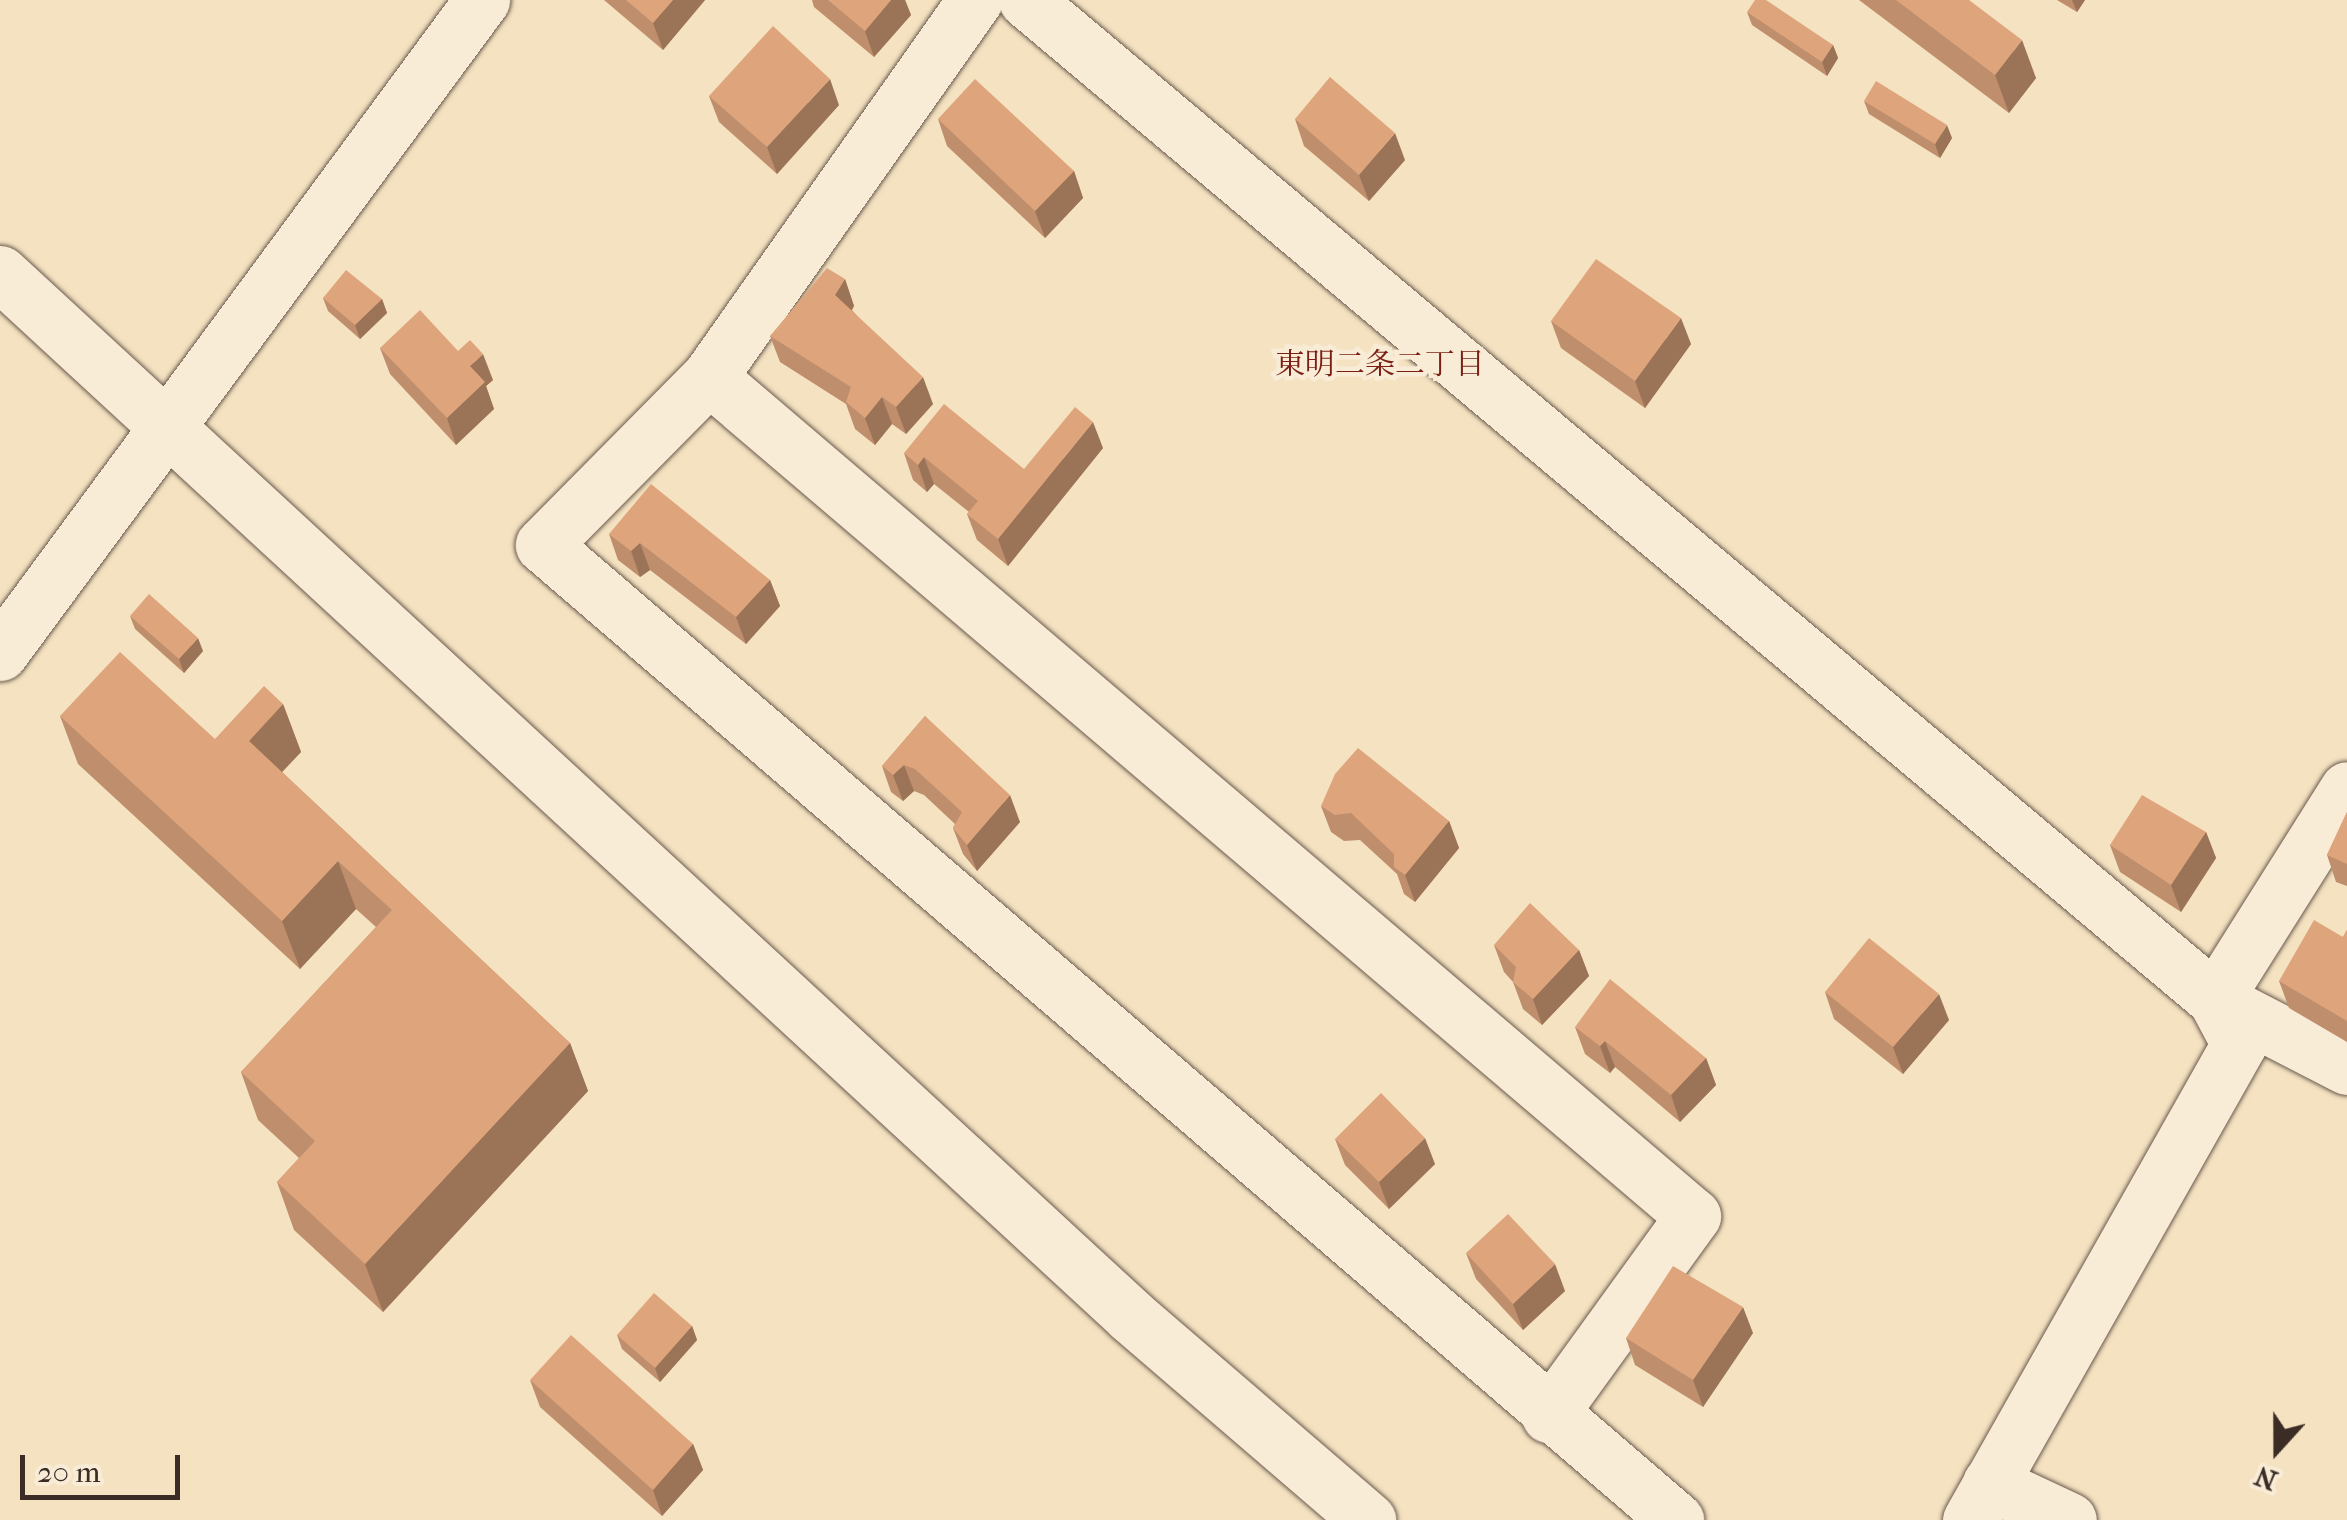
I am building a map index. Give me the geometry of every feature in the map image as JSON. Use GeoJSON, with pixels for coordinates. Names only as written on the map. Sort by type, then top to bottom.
{"type":"FeatureCollection","features":[{"type":"Feature","properties":{"kind":"street"},"geometry":{"type":"LineString","coordinates":[[0,653],[166,423],[482,0]]}},
{"type":"Feature","properties":{"kind":"street"},"geometry":{"type":"LineString","coordinates":[[975,0],[709,377],[543,545],[1548,1414],[1676,1520]]}},
{"type":"Feature","properties":{"kind":"street"},"geometry":{"type":"LineString","coordinates":[[1026,0],[2215,1000],[2347,1066]]}},
{"type":"Feature","properties":{"kind":"street"},"geometry":{"type":"LineString","coordinates":[[0,273],[1130,1316],[1368,1520]]}},
{"type":"Feature","properties":{"kind":"street"},"geometry":{"type":"LineString","coordinates":[[709,377],[1693,1216],[1548,1414]]}},
{"type":"Feature","properties":{"kind":"street"},"geometry":{"type":"LineString","coordinates":[[2215,1000],[2347,789]]}},
{"type":"Feature","properties":{"kind":"street"},"geometry":{"type":"LineString","coordinates":[[2069,1520],[1980,1501],[2238,1044],[2215,1000]]}},
{"type":"Feature","properties":{"kind":"building"},"geometry":{"type":"Polygon","coordinates":[[[626,0],[673,0],[653,23],[626,0]]]}},
{"type":"Feature","properties":{"kind":"building"},"geometry":{"type":"Polygon","coordinates":[[[828,0],[891,0],[865,31],[828,0]]]}},
{"type":"Feature","properties":{"kind":"building"},"geometry":{"type":"Polygon","coordinates":[[[1755,0],[1766,0],[1833,45],[1822,62],[1747,12],[1755,0]]]}},
{"type":"Feature","properties":{"kind":"building"},"geometry":{"type":"Polygon","coordinates":[[[1896,0],[1969,0],[2022,40],[1995,75],[1896,0]]]}},
{"type":"Feature","properties":{"kind":"building"},"geometry":{"type":"Polygon","coordinates":[[[773,26],[830,79],[767,147],[709,96],[773,26]]]}},
{"type":"Feature","properties":{"kind":"building"},"geometry":{"type":"Polygon","coordinates":[[[1330,77],[1395,133],[1359,175],[1295,119],[1330,77]]]}},
{"type":"Feature","properties":{"kind":"building"},"geometry":{"type":"Polygon","coordinates":[[[975,79],[1074,171],[1035,211],[938,119],[975,79]]]}},
{"type":"Feature","properties":{"kind":"building"},"geometry":{"type":"Polygon","coordinates":[[[1876,81],[1947,125],[1935,144],[1864,101],[1876,81]]]}},
{"type":"Feature","properties":{"kind":"building"},"geometry":{"type":"Polygon","coordinates":[[[1596,259],[1681,318],[1635,381],[1551,321],[1596,259]]]}},
{"type":"Feature","properties":{"kind":"building"},"geometry":{"type":"Polygon","coordinates":[[[827,268],[845,279],[835,295],[923,377],[896,407],[882,397],[865,418],[846,402],[851,387],[770,336],[827,268]]]}},
{"type":"Feature","properties":{"kind":"building"},"geometry":{"type":"Polygon","coordinates":[[[346,270],[382,299],[355,325],[323,298],[346,270]]]}},
{"type":"Feature","properties":{"kind":"building"},"geometry":{"type":"Polygon","coordinates":[[[420,310],[458,351],[470,340],[483,354],[470,366],[485,382],[447,418],[380,348],[420,310]]]}},
{"type":"Feature","properties":{"kind":"building"},"geometry":{"type":"Polygon","coordinates":[[[944,404],[1024,469],[1075,407],[1093,422],[998,539],[967,514],[978,501],[924,457],[918,465],[904,453],[944,404]]]}},
{"type":"Feature","properties":{"kind":"building"},"geometry":{"type":"Polygon","coordinates":[[[651,484],[770,580],[736,617],[640,543],[631,551],[609,534],[651,484]]]}},
{"type":"Feature","properties":{"kind":"building"},"geometry":{"type":"Polygon","coordinates":[[[149,594],[198,638],[179,659],[130,616],[149,594]]]}},
{"type":"Feature","properties":{"kind":"building"},"geometry":{"type":"Polygon","coordinates":[[[120,652],[215,739],[264,686],[283,704],[249,741],[570,1043],[365,1264],[277,1182],[315,1141],[241,1072],[392,910],[338,861],[282,921],[60,716],[120,652]]]}},
{"type":"Feature","properties":{"kind":"building"},"geometry":{"type":"Polygon","coordinates":[[[925,716],[1010,795],[967,845],[953,828],[962,812],[915,769],[904,765],[893,775],[882,766],[925,716]]]}},
{"type":"Feature","properties":{"kind":"building"},"geometry":{"type":"Polygon","coordinates":[[[1358,748],[1449,821],[1405,875],[1394,867],[1394,854],[1351,813],[1335,815],[1321,806],[1335,774],[1358,748]]]}},
{"type":"Feature","properties":{"kind":"building"},"geometry":{"type":"Polygon","coordinates":[[[2142,795],[2206,832],[2171,885],[2110,845],[2142,795]]]}},
{"type":"Feature","properties":{"kind":"building"},"geometry":{"type":"Polygon","coordinates":[[[2347,812],[2347,864],[2327,855],[2347,812]]]}},
{"type":"Feature","properties":{"kind":"building"},"geometry":{"type":"Polygon","coordinates":[[[1530,903],[1579,950],[1533,999],[1513,982],[1516,967],[1494,945],[1530,903]]]}},
{"type":"Feature","properties":{"kind":"building"},"geometry":{"type":"Polygon","coordinates":[[[2314,920],[2343,937],[2347,930],[2347,1021],[2279,981],[2314,920]]]}},
{"type":"Feature","properties":{"kind":"building"},"geometry":{"type":"Polygon","coordinates":[[[1869,938],[1939,994],[1893,1047],[1825,992],[1869,938]]]}},
{"type":"Feature","properties":{"kind":"building"},"geometry":{"type":"Polygon","coordinates":[[[1610,979],[1706,1058],[1671,1095],[1605,1041],[1600,1046],[1575,1027],[1610,979]]]}},
{"type":"Feature","properties":{"kind":"building"},"geometry":{"type":"Polygon","coordinates":[[[1381,1093],[1425,1138],[1379,1182],[1335,1139],[1381,1093]]]}},
{"type":"Feature","properties":{"kind":"building"},"geometry":{"type":"Polygon","coordinates":[[[1508,1214],[1555,1264],[1513,1304],[1466,1253],[1508,1214]]]}},
{"type":"Feature","properties":{"kind":"building"},"geometry":{"type":"Polygon","coordinates":[[[1673,1266],[1743,1307],[1693,1380],[1626,1338],[1673,1266]]]}},
{"type":"Feature","properties":{"kind":"building"},"geometry":{"type":"Polygon","coordinates":[[[654,1293],[692,1326],[655,1368],[617,1335],[654,1293]]]}},
{"type":"Feature","properties":{"kind":"building"},"geometry":{"type":"Polygon","coordinates":[[[571,1335],[693,1444],[653,1490],[530,1380],[571,1335]]]}},
{"type":"Feature","properties":{"kind":"district","name":"東明二条二丁目"},"geometry":{"type":"Point","coordinates":[1380,365]}}]}
